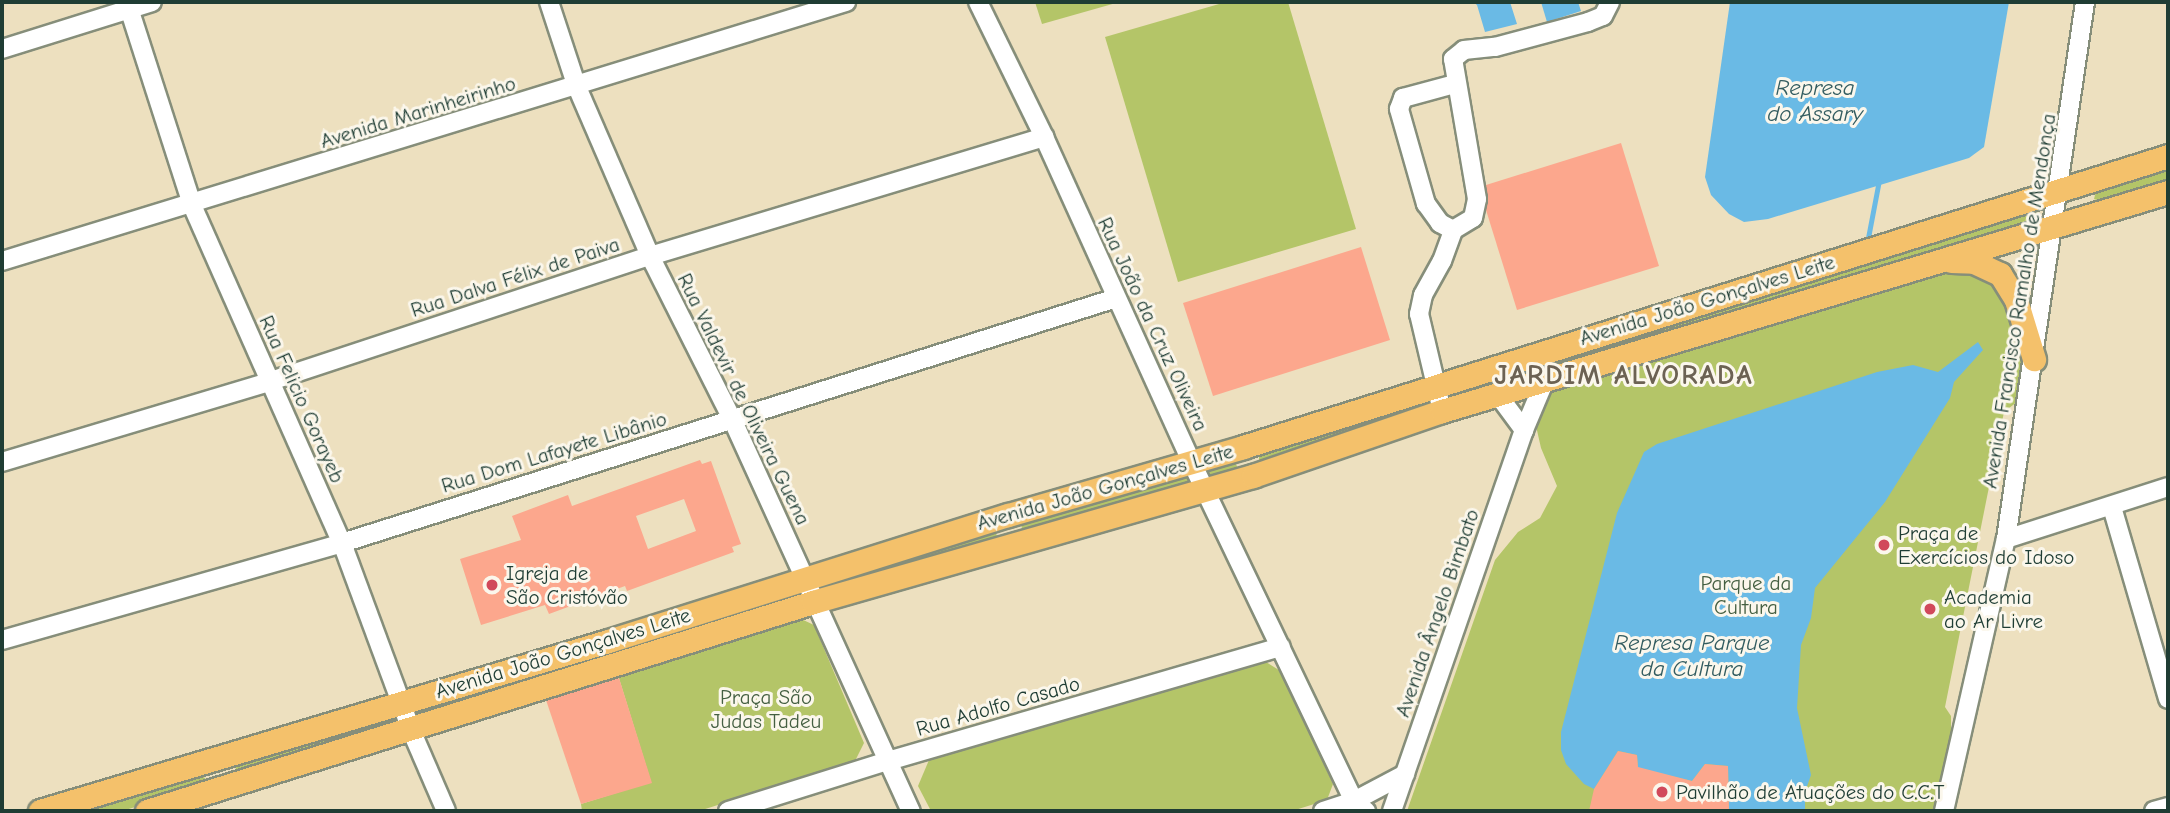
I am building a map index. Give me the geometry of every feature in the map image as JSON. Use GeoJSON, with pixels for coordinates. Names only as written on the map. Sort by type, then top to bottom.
{"type":"FeatureCollection","features":[{"type":"Feature","properties":{"kind":"main road","name":"Avenida João Gonçalves Leite"},"geometry":{"type":"LineString","coordinates":[[40,811],[608,641],[1008,514],[1243,447],[2168,156]]}},
{"type":"Feature","properties":{"kind":"main road","name":"Avenida João Gonçalves Leite"},"geometry":{"type":"LineString","coordinates":[[147,811],[813,602],[1253,475],[1442,411],[2168,192]]}},
{"type":"Feature","properties":{"kind":"main road"},"geometry":{"type":"LineString","coordinates":[[1941,260],[1974,262],[2000,274],[2016,300],[2034,359]]}},
{"type":"Feature","properties":{"kind":"main road"},"geometry":{"type":"LineString","coordinates":[[1243,447],[1253,475]]}},
{"type":"Feature","properties":{"kind":"main road"},"geometry":{"type":"LineString","coordinates":[[1008,514],[1016,542]]}},
{"type":"Feature","properties":{"kind":"main road"},"geometry":{"type":"LineString","coordinates":[[608,641],[616,665]]}},
{"type":"Feature","properties":{"kind":"main road"},"geometry":{"type":"LineString","coordinates":[[213,760],[221,789]]}},
{"type":"Feature","properties":{"kind":"street"},"geometry":{"type":"LineString","coordinates":[[2,49],[128,5],[152,2]]}},
{"type":"Feature","properties":{"kind":"street","name":"Rua Valdevir de Oliveira Guena"},"geometry":{"type":"LineString","coordinates":[[549,2],[577,87],[650,256],[733,421],[813,602],[911,811]]}},
{"type":"Feature","properties":{"kind":"street","name":"Avenida Marinheirinho"},"geometry":{"type":"LineString","coordinates":[[2,261],[577,87],[846,2]]}},
{"type":"Feature","properties":{"kind":"street","name":"Rua João da Cruz Oliveira"},"geometry":{"type":"LineString","coordinates":[[978,2],[1044,137],[1191,461],[1360,806]]}},
{"type":"Feature","properties":{"kind":"street"},"geometry":{"type":"LineString","coordinates":[[1442,411],[1419,314],[1423,295],[1442,261],[1453,230],[1473,218],[1476,199],[1452,65],[1456,54],[1588,22],[1603,16],[1610,2]]}},
{"type":"Feature","properties":{"kind":"street","name":"Avenida Francisco Ramalho de Mendonça"},"geometry":{"type":"LineString","coordinates":[[1944,811],[2006,539],[2060,189],[2085,2]]}},
{"type":"Feature","properties":{"kind":"street","name":"Rua Felicio Gorayeb"},"geometry":{"type":"LineString","coordinates":[[128,5],[192,205],[268,382],[342,543],[411,730],[446,811]]}},
{"type":"Feature","properties":{"kind":"street"},"geometry":{"type":"LineString","coordinates":[[1453,230],[1440,223],[1426,204],[1399,109],[1403,98],[1455,84]]}},
{"type":"Feature","properties":{"kind":"street","name":"Rua Dalva Félix de Paiva"},"geometry":{"type":"LineString","coordinates":[[2,462],[268,382],[650,256],[1044,137]]}},
{"type":"Feature","properties":{"kind":"street","name":"Rua Dom Lafayete Libânio"},"geometry":{"type":"LineString","coordinates":[[2,640],[342,543],[1116,298]]}},
{"type":"Feature","properties":{"kind":"street","name":"Avenida Ângelo Bimbato"},"geometry":{"type":"LineString","coordinates":[[1392,811],[1524,430],[1545,380]]}},
{"type":"Feature","properties":{"kind":"street"},"geometry":{"type":"LineString","coordinates":[[1498,395],[1524,430]]}},
{"type":"Feature","properties":{"kind":"street"},"geometry":{"type":"LineString","coordinates":[[2006,539],[2168,487]]}},
{"type":"Feature","properties":{"kind":"street"},"geometry":{"type":"LineString","coordinates":[[2112,507],[2168,699]]}},
{"type":"Feature","properties":{"kind":"street","name":"Rua Adolfo Casado"},"geometry":{"type":"LineString","coordinates":[[728,811],[888,761],[1281,647]]}},
{"type":"Feature","properties":{"kind":"street"},"geometry":{"type":"LineString","coordinates":[[1323,811],[1360,806],[1405,774]]}},
{"type":"Feature","properties":{"kind":"street"},"geometry":{"type":"LineString","coordinates":[[2154,811],[2168,807]]}},
{"type":"Feature","properties":{"kind":"green space"},"geometry":{"type":"Polygon","coordinates":[[[1035,2],[1115,2],[1116,3],[1042,24],[1035,2]]]}},
{"type":"Feature","properties":{"kind":"green space"},"geometry":{"type":"Polygon","coordinates":[[[1226,2],[1288,2],[1356,229],[1178,282],[1105,37],[1226,2]]]}},
{"type":"Feature","properties":{"kind":"green space"},"geometry":{"type":"Polygon","coordinates":[[[2168,164],[2168,180],[2100,201],[2094,199],[2097,187],[2168,164]]]}},
{"type":"Feature","properties":{"kind":"green space"},"geometry":{"type":"Polygon","coordinates":[[[2031,208],[2037,209],[2038,217],[2031,223],[1460,399],[1458,390],[2031,208]]]}},
{"type":"Feature","properties":{"kind":"green space","name":"Parque da Cultura"},"geometry":{"type":"Polygon","coordinates":[[[1962,269],[1989,276],[2004,289],[2024,349],[2022,398],[2004,412],[1945,707],[1951,716],[1951,732],[1936,811],[1407,811],[1495,560],[1518,532],[1540,518],[1557,486],[1541,448],[1536,426],[1543,402],[1556,387],[1933,272],[1962,269]]]}},
{"type":"Feature","properties":{"kind":"green space"},"geometry":{"type":"Polygon","coordinates":[[[1427,401],[1429,409],[1259,463],[1259,451],[1427,401]]]}},
{"type":"Feature","properties":{"kind":"green space"},"geometry":{"type":"Polygon","coordinates":[[[1230,462],[1236,464],[1238,469],[1206,478],[1207,468],[1230,462]]]}},
{"type":"Feature","properties":{"kind":"green space"},"geometry":{"type":"Polygon","coordinates":[[[1187,474],[1192,475],[1195,484],[1026,532],[1022,529],[1021,523],[1187,474]]]}},
{"type":"Feature","properties":{"kind":"green space"},"geometry":{"type":"Polygon","coordinates":[[[995,531],[997,536],[993,541],[823,590],[821,584],[995,531]]]}},
{"type":"Feature","properties":{"kind":"green space","name":"Praça São Judas Tadeu"},"geometry":{"type":"Polygon","coordinates":[[[799,618],[814,625],[864,743],[855,761],[699,811],[582,811],[581,804],[651,782],[618,675],[799,618]]]}},
{"type":"Feature","properties":{"kind":"green space"},"geometry":{"type":"Polygon","coordinates":[[[601,653],[602,660],[421,715],[423,705],[601,653]]]}},
{"type":"Feature","properties":{"kind":"green space"},"geometry":{"type":"Polygon","coordinates":[[[1266,662],[1282,672],[1333,784],[1327,800],[1292,811],[931,811],[918,786],[929,760],[1266,662]]]}},
{"type":"Feature","properties":{"kind":"green space"},"geometry":{"type":"Polygon","coordinates":[[[393,714],[398,716],[399,721],[238,774],[235,766],[239,760],[393,714]]]}},
{"type":"Feature","properties":{"kind":"green space"},"geometry":{"type":"Polygon","coordinates":[[[198,772],[207,780],[202,787],[122,811],[70,811],[198,772]]]}},
{"type":"Feature","properties":{"kind":"water"},"geometry":{"type":"Polygon","coordinates":[[[1473,2],[1510,2],[1517,24],[1485,32],[1477,5],[1473,2]]]}},
{"type":"Feature","properties":{"kind":"water"},"geometry":{"type":"Polygon","coordinates":[[[1541,2],[1578,2],[1581,11],[1547,22],[1541,2]]]}},
{"type":"Feature","properties":{"kind":"water","name":"Represa do Assary"},"geometry":{"type":"Polygon","coordinates":[[[1730,2],[2009,2],[1984,147],[1969,158],[1768,219],[1744,222],[1729,214],[1711,195],[1705,177],[1730,2]]]}},
{"type":"Feature","properties":{"kind":"water","name":"Represa Parque da Cultura"},"geometry":{"type":"Polygon","coordinates":[[[1978,342],[1983,350],[1954,382],[1950,398],[1885,502],[1815,588],[1811,618],[1801,645],[1797,708],[1811,775],[1805,792],[1805,811],[1729,811],[1728,766],[1705,764],[1692,781],[1638,768],[1637,755],[1618,751],[1594,789],[1584,784],[1566,764],[1561,750],[1561,732],[1617,513],[1644,452],[1657,444],[1877,372],[1913,365],[1938,372],[1978,342]]]}},
{"type":"Feature","properties":{"kind":"building"},"geometry":{"type":"Polygon","coordinates":[[[1621,143],[1659,266],[1517,310],[1486,210],[1486,185],[1621,143]]]}},
{"type":"Feature","properties":{"kind":"building"},"geometry":{"type":"Polygon","coordinates":[[[1361,247],[1390,340],[1213,396],[1183,303],[1361,247]]]}},
{"type":"Feature","properties":{"kind":"building"},"geometry":{"type":"Polygon","coordinates":[[[700,460],[702,464],[711,461],[741,544],[732,547],[734,552],[627,591],[625,586],[549,614],[545,605],[481,625],[460,559],[521,540],[512,516],[568,495],[572,506],[700,460]],[[684,499],[636,516],[648,549],[696,531],[684,499]]]}},
{"type":"Feature","properties":{"kind":"building"},"geometry":{"type":"Polygon","coordinates":[[[619,678],[652,783],[581,804],[546,700],[619,678]]]}},
{"type":"Feature","properties":{"kind":"building"},"geometry":{"type":"Polygon","coordinates":[[[1618,751],[1637,755],[1638,767],[1692,781],[1705,764],[1728,766],[1729,811],[1589,811],[1594,789],[1618,751]]]}},
{"type":"Feature","properties":{"kind":"waterway"},"geometry":{"type":"LineString","coordinates":[[1867,243],[1879,180]]}},
{"type":"Feature","properties":{"kind":"place","name":"Praça de Exercícios do Idoso"},"geometry":{"type":"Point","coordinates":[1884,545]}},
{"type":"Feature","properties":{"kind":"place","name":"Igreja de São Cristóvão"},"geometry":{"type":"Point","coordinates":[492,585]}},
{"type":"Feature","properties":{"kind":"place","name":"Academia ao Ar Livre"},"geometry":{"type":"Point","coordinates":[1930,609]}},
{"type":"Feature","properties":{"kind":"place","name":"Pavilhão de Atuações do C.C.T"},"geometry":{"type":"Point","coordinates":[1662,792]}},
{"type":"Feature","properties":{"kind":"district","name":"JARDIM ALVORADA"},"geometry":{"type":"Point","coordinates":[1624,375]}}]}
